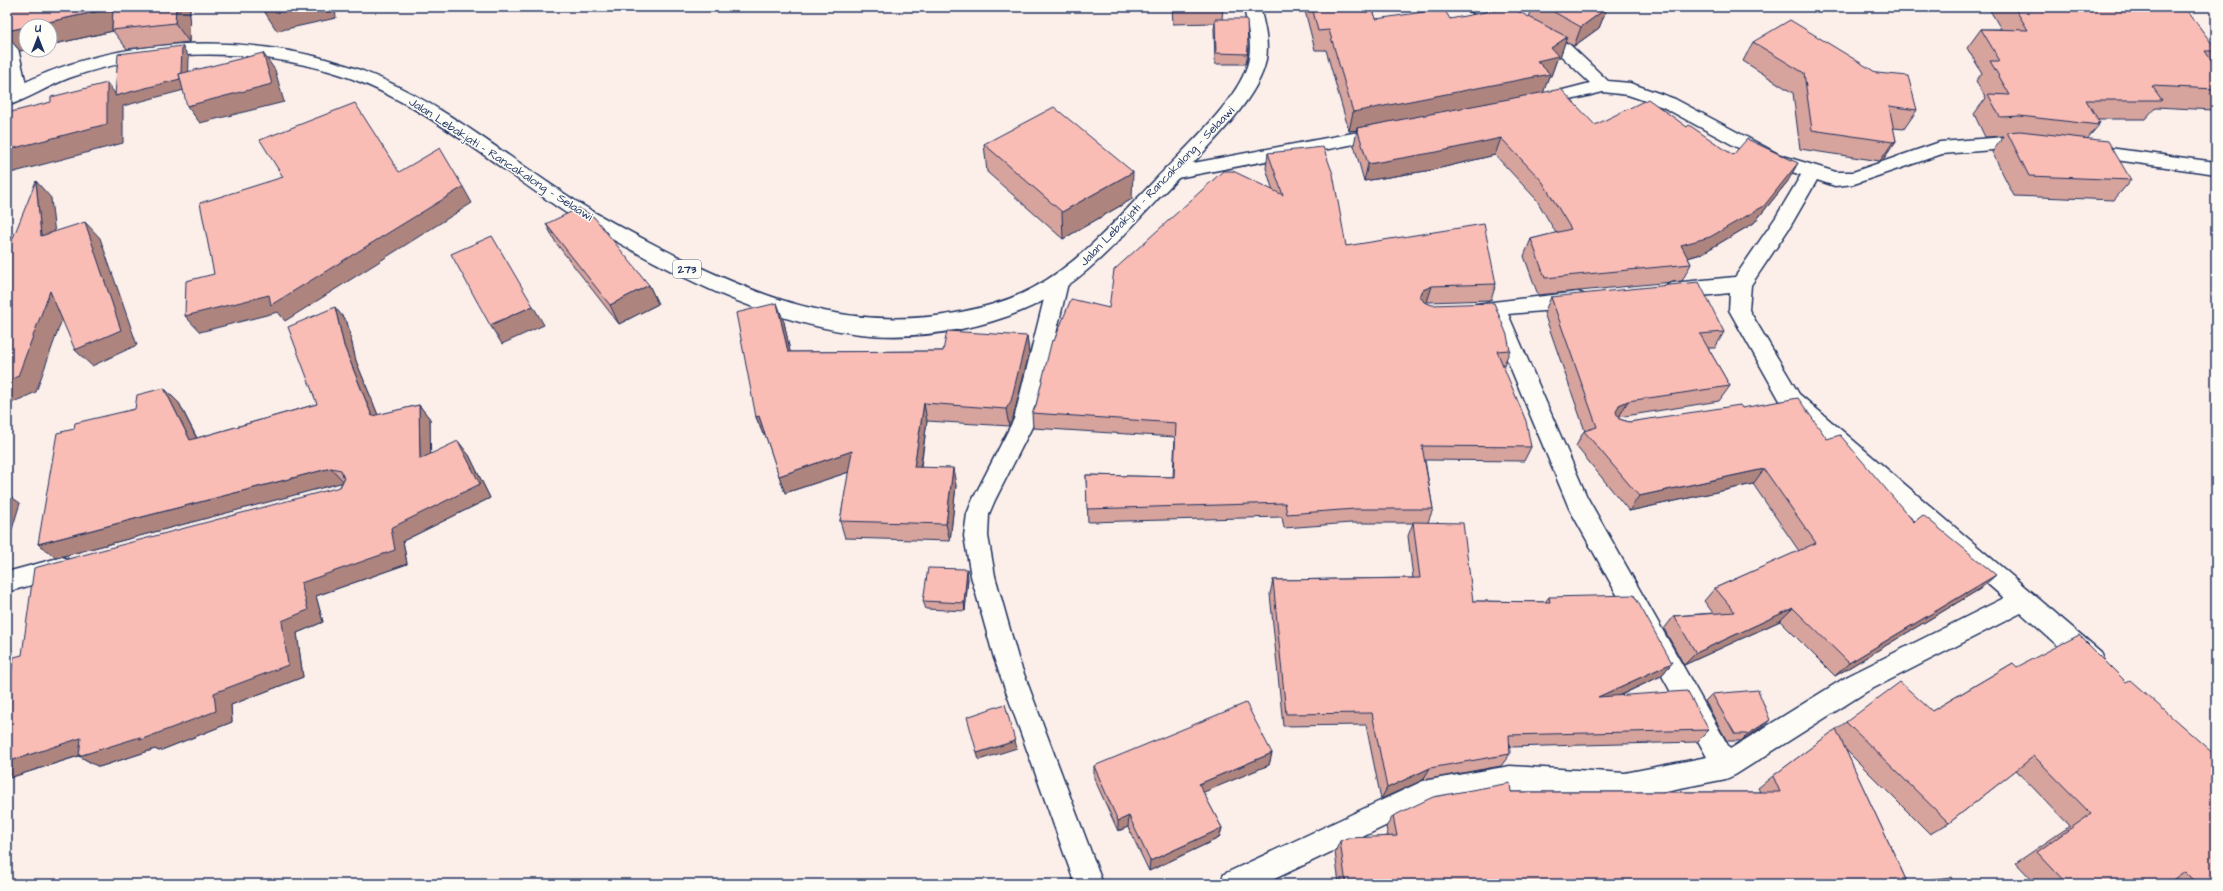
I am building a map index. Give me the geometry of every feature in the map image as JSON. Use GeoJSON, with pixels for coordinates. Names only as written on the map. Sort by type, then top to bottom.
{"type":"FeatureCollection","features":[{"type":"Feature","properties":{"kind":"street","name":"Jalan Lebakjati - Rancakalong - Selaawi"},"geometry":{"type":"LineString","coordinates":[[13,96],[79,70],[155,50],[196,47],[234,48],[269,53],[342,69],[406,96],[455,126],[568,205],[660,258],[723,286],[808,316],[860,326],[903,328],[993,313],[1029,300],[1058,283],[1091,257],[1236,104],[1250,84],[1257,67],[1260,53],[1252,7]]}},
{"type":"Feature","properties":{"kind":"street"},"geometry":{"type":"LineString","coordinates":[[1475,7],[1505,18],[1563,48],[1603,86]]}},
{"type":"Feature","properties":{"kind":"street"},"geometry":{"type":"LineString","coordinates":[[8,25],[13,96]]}},
{"type":"Feature","properties":{"kind":"street"},"geometry":{"type":"LineString","coordinates":[[1524,105],[1603,86],[1630,89],[1669,103],[1773,159],[1811,173],[1835,179],[1854,178],[1940,148],[2005,143],[2043,147]]}},
{"type":"Feature","properties":{"kind":"street"},"geometry":{"type":"LineString","coordinates":[[1172,173],[1402,130]]}},
{"type":"Feature","properties":{"kind":"street"},"geometry":{"type":"LineString","coordinates":[[2066,149],[2216,168]]}},
{"type":"Feature","properties":{"kind":"street"},"geometry":{"type":"LineString","coordinates":[[1811,173],[1783,222],[1741,284],[1739,310],[1792,400],[2108,674]]}},
{"type":"Feature","properties":{"kind":"street"},"geometry":{"type":"LineString","coordinates":[[1058,283],[1025,419],[984,499],[978,514],[976,536],[982,576],[1006,658],[1089,884]]}},
{"type":"Feature","properties":{"kind":"street"},"geometry":{"type":"LineString","coordinates":[[1657,293],[1741,284]]}},
{"type":"Feature","properties":{"kind":"street"},"geometry":{"type":"LineString","coordinates":[[1465,310],[1596,299]]}},
{"type":"Feature","properties":{"kind":"street"},"geometry":{"type":"LineString","coordinates":[[1496,308],[1577,501],[1726,766]]}},
{"type":"Feature","properties":{"kind":"street"},"geometry":{"type":"LineString","coordinates":[[1768,404],[1792,400]]}},
{"type":"Feature","properties":{"kind":"street"},"geometry":{"type":"LineString","coordinates":[[7,582],[84,561]]}},
{"type":"Feature","properties":{"kind":"street"},"geometry":{"type":"LineString","coordinates":[[1234,884],[1423,794],[1510,778],[1624,786],[1726,766],[1857,684],[2024,600]]}},
{"type":"Feature","properties":{"kind":"building"},"geometry":{"type":"Polygon","coordinates":[[[7,7],[176,7],[175,23],[112,30],[113,8],[58,20],[58,18],[18,18],[18,29],[7,31],[7,7]]]}},
{"type":"Feature","properties":{"kind":"building"},"geometry":{"type":"Polygon","coordinates":[[[264,7],[283,7],[264,11],[264,7]]]}},
{"type":"Feature","properties":{"kind":"building"},"geometry":{"type":"Polygon","coordinates":[[[1312,7],[1372,7],[1376,19],[1444,9],[1450,19],[1510,7],[1567,37],[1551,48],[1558,56],[1537,61],[1550,74],[1353,112],[1329,30],[1318,31],[1312,7]]]}},
{"type":"Feature","properties":{"kind":"building"},"geometry":{"type":"Polygon","coordinates":[[[1545,7],[1604,7],[1607,8],[1581,27],[1545,7]]]}},
{"type":"Feature","properties":{"kind":"building"},"geometry":{"type":"Polygon","coordinates":[[[2014,7],[2186,9],[2216,49],[2216,51],[2205,51],[2216,67],[2216,89],[2152,86],[2162,100],[2086,100],[2100,123],[2097,123],[2099,125],[2020,116],[2000,117],[1988,94],[2010,95],[1990,61],[2000,61],[1981,29],[2028,30],[2014,7]]]}},
{"type":"Feature","properties":{"kind":"building"},"geometry":{"type":"Polygon","coordinates":[[[1215,19],[1247,19],[1247,54],[1216,53],[1215,19]]]}},
{"type":"Feature","properties":{"kind":"building"},"geometry":{"type":"Polygon","coordinates":[[[1790,20],[1877,73],[1908,76],[1917,110],[1889,106],[1896,141],[1893,142],[1812,130],[1804,73],[1753,42],[1790,20]]]}},
{"type":"Feature","properties":{"kind":"building"},"geometry":{"type":"Polygon","coordinates":[[[182,46],[181,73],[179,74],[180,79],[115,96],[118,54],[182,46]]]}},
{"type":"Feature","properties":{"kind":"building"},"geometry":{"type":"Polygon","coordinates":[[[263,53],[272,84],[187,106],[179,74],[263,53]]]}},
{"type":"Feature","properties":{"kind":"building"},"geometry":{"type":"Polygon","coordinates":[[[107,83],[107,124],[7,150],[7,113],[51,102],[51,97],[107,83]]]}},
{"type":"Feature","properties":{"kind":"building"},"geometry":{"type":"Polygon","coordinates":[[[1561,89],[1595,125],[1648,99],[1687,127],[1689,125],[1733,155],[1747,139],[1798,163],[1764,206],[1710,237],[1681,245],[1691,264],[1545,278],[1531,239],[1571,229],[1542,181],[1501,138],[1437,152],[1368,164],[1357,128],[1561,89]]]}},
{"type":"Feature","properties":{"kind":"building"},"geometry":{"type":"Polygon","coordinates":[[[355,103],[399,172],[440,148],[463,187],[271,305],[269,295],[185,316],[186,281],[214,274],[200,203],[283,177],[260,140],[355,103]]]}},
{"type":"Feature","properties":{"kind":"building"},"geometry":{"type":"Polygon","coordinates":[[[1054,107],[1133,172],[1062,212],[984,144],[1054,107]]]}},
{"type":"Feature","properties":{"kind":"building"},"geometry":{"type":"Polygon","coordinates":[[[2020,131],[2108,141],[2131,180],[2029,176],[2007,132],[2020,131]]]}},
{"type":"Feature","properties":{"kind":"building"},"geometry":{"type":"Polygon","coordinates":[[[1323,147],[1333,174],[1346,246],[1484,224],[1496,284],[1432,286],[1423,290],[1420,296],[1424,302],[1432,305],[1494,303],[1507,335],[1510,350],[1497,351],[1526,421],[1531,447],[1422,446],[1433,509],[1355,509],[1287,514],[1285,503],[1087,509],[1086,475],[1174,477],[1176,423],[1032,413],[1036,405],[1052,340],[1054,341],[1071,299],[1109,308],[1114,270],[1223,171],[1233,171],[1283,195],[1268,153],[1323,147]]]}},
{"type":"Feature","properties":{"kind":"building"},"geometry":{"type":"Polygon","coordinates":[[[36,181],[41,236],[85,222],[121,330],[75,350],[50,291],[18,376],[7,382],[7,253],[36,181]]]}},
{"type":"Feature","properties":{"kind":"building"},"geometry":{"type":"Polygon","coordinates":[[[579,208],[594,217],[649,285],[610,305],[546,224],[579,208]]]}},
{"type":"Feature","properties":{"kind":"building"},"geometry":{"type":"Polygon","coordinates":[[[492,236],[533,306],[490,325],[451,254],[492,236]]]}},
{"type":"Feature","properties":{"kind":"building"},"geometry":{"type":"Polygon","coordinates":[[[1699,282],[1724,332],[1700,334],[1730,386],[1628,401],[1619,405],[1616,412],[1619,419],[1629,422],[1740,405],[1742,408],[1798,398],[1827,439],[1840,435],[1914,522],[1923,515],[1996,575],[1849,663],[1793,608],[1696,653],[1674,616],[1735,612],[1715,588],[1816,543],[1764,469],[1639,496],[1584,431],[1597,427],[1551,297],[1699,282]]]}},
{"type":"Feature","properties":{"kind":"building"},"geometry":{"type":"Polygon","coordinates":[[[777,303],[788,352],[943,351],[947,331],[1027,336],[1011,401],[1006,409],[924,403],[914,467],[953,468],[946,524],[840,521],[852,451],[779,476],[759,416],[756,417],[736,313],[777,303]]]}},
{"type":"Feature","properties":{"kind":"building"},"geometry":{"type":"Polygon","coordinates":[[[335,307],[344,346],[372,416],[419,405],[420,459],[458,441],[480,484],[391,528],[395,550],[301,583],[308,610],[282,621],[288,665],[214,693],[216,711],[140,740],[140,737],[79,756],[81,738],[7,762],[7,696],[14,657],[22,655],[34,568],[340,487],[344,479],[341,470],[331,468],[38,544],[57,433],[74,429],[75,423],[135,409],[137,395],[164,388],[190,440],[317,404],[288,327],[335,307]]]}},
{"type":"Feature","properties":{"kind":"building"},"geometry":{"type":"Polygon","coordinates":[[[1413,522],[1463,523],[1473,601],[1550,602],[1549,597],[1634,595],[1672,663],[1598,697],[1687,691],[1709,730],[1509,735],[1510,754],[1430,768],[1387,788],[1372,713],[1286,714],[1273,580],[1420,578],[1413,522]]]}},
{"type":"Feature","properties":{"kind":"building"},"geometry":{"type":"Polygon","coordinates":[[[928,568],[967,569],[964,603],[923,601],[928,568]]]}},
{"type":"Feature","properties":{"kind":"building"},"geometry":{"type":"Polygon","coordinates":[[[2079,635],[2126,682],[2130,680],[2216,756],[2216,884],[2198,884],[2185,871],[2167,884],[2067,884],[2037,852],[2091,814],[2034,756],[1949,823],[1846,722],[1900,682],[1932,711],[2013,663],[2017,667],[2079,635]]]}},
{"type":"Feature","properties":{"kind":"building"},"geometry":{"type":"Polygon","coordinates":[[[1758,690],[1770,720],[1748,734],[1735,734],[1712,694],[1758,690]]]}},
{"type":"Feature","properties":{"kind":"building"},"geometry":{"type":"Polygon","coordinates":[[[1246,703],[1272,753],[1199,784],[1222,828],[1150,861],[1129,816],[1118,821],[1094,766],[1246,703]]]}},
{"type":"Feature","properties":{"kind":"building"},"geometry":{"type":"Polygon","coordinates":[[[1005,704],[1015,741],[977,753],[967,717],[1005,704]]]}},
{"type":"Feature","properties":{"kind":"building"},"geometry":{"type":"Polygon","coordinates":[[[1836,729],[1907,882],[1951,877],[1954,884],[1346,884],[1340,841],[1347,838],[1397,836],[1393,816],[1433,797],[1510,783],[1511,792],[1780,792],[1773,776],[1836,729]]]}}]}
